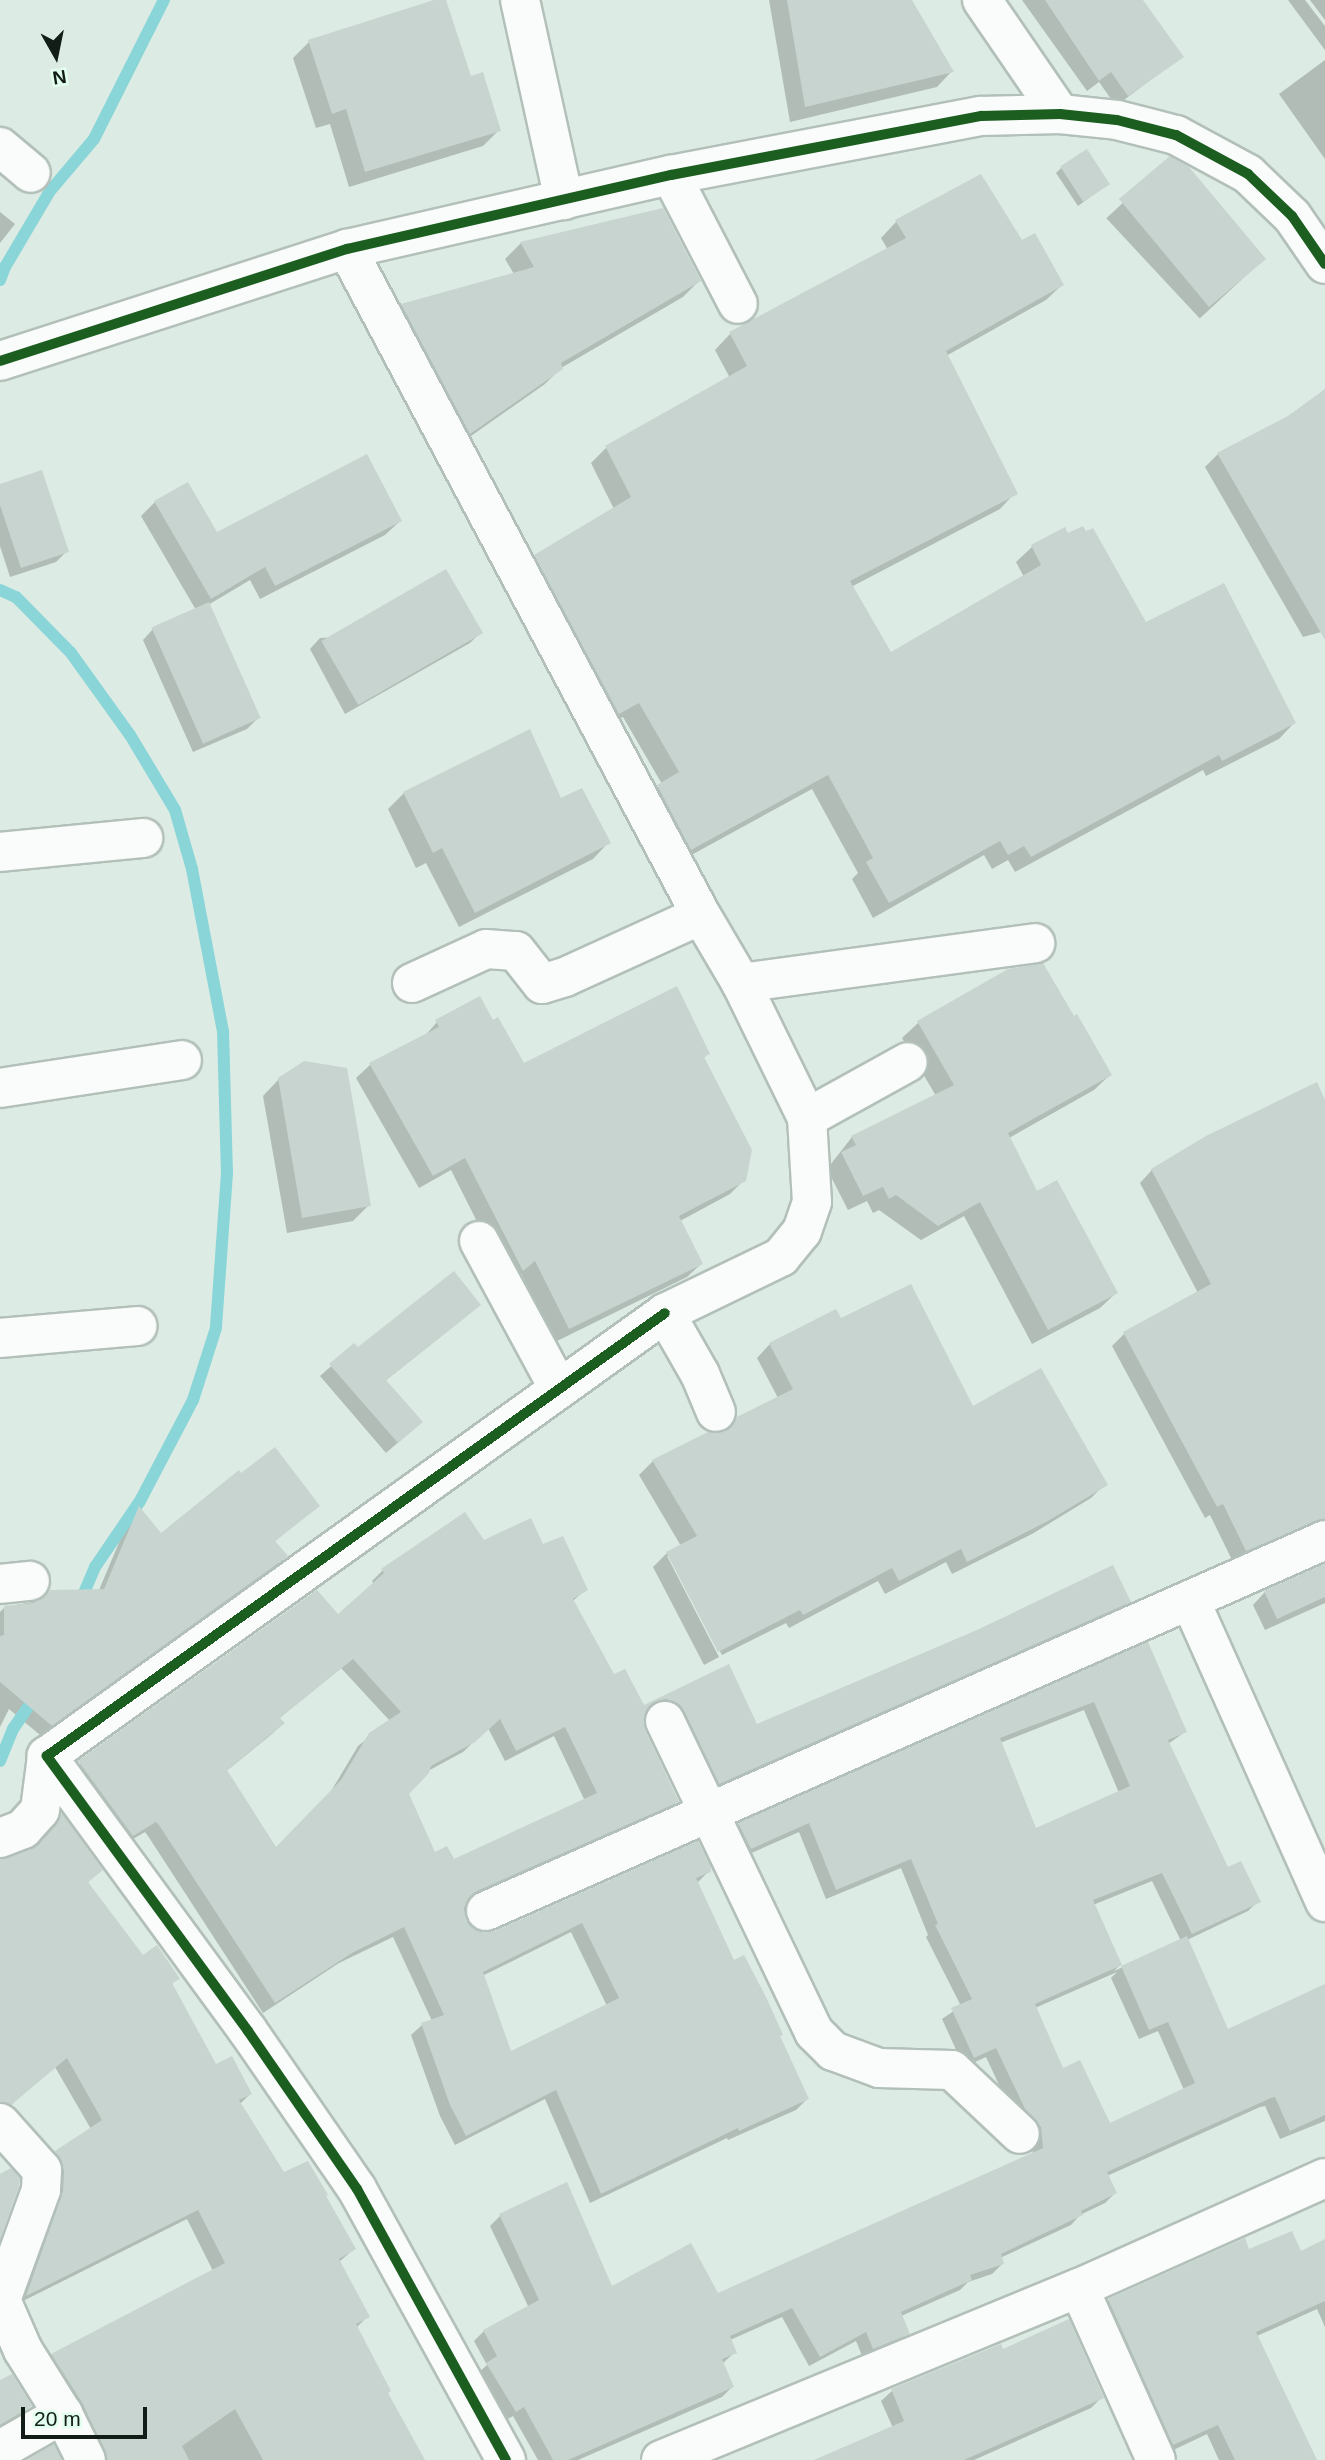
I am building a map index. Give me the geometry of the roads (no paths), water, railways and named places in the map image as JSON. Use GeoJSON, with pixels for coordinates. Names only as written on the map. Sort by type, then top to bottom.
{"type":"FeatureCollection","features":[{"type":"Feature","properties":{"kind":"street"},"geometry":{"type":"LineString","coordinates":[[520,0],[564,200]]}},
{"type":"Feature","properties":{"kind":"street"},"geometry":{"type":"LineString","coordinates":[[982,0],[1060,114]]}},
{"type":"Feature","properties":{"kind":"street"},"geometry":{"type":"LineString","coordinates":[[5,359],[347,249],[671,174],[981,116],[1060,114],[1117,120],[1176,135],[1248,174],[1292,216],[1325,264]]}},
{"type":"Feature","properties":{"kind":"street"},"geometry":{"type":"LineString","coordinates":[[0,147],[31,173]]}},
{"type":"Feature","properties":{"kind":"street"},"geometry":{"type":"LineString","coordinates":[[671,174],[738,304]]}},
{"type":"Feature","properties":{"kind":"street"},"geometry":{"type":"LineString","coordinates":[[2,1838],[23,1829],[40,1810],[47,1756],[665,1313],[781,1257],[802,1231],[812,1202],[807,1118],[741,983],[701,915],[347,249]]}},
{"type":"Feature","properties":{"kind":"street"},"geometry":{"type":"LineString","coordinates":[[0,852],[143,838]]}},
{"type":"Feature","properties":{"kind":"street"},"geometry":{"type":"LineString","coordinates":[[412,983],[486,949],[516,951],[542,984],[701,915]]}},
{"type":"Feature","properties":{"kind":"street"},"geometry":{"type":"LineString","coordinates":[[741,983],[1035,943]]}},
{"type":"Feature","properties":{"kind":"street"},"geometry":{"type":"LineString","coordinates":[[0,1088],[182,1060]]}},
{"type":"Feature","properties":{"kind":"street"},"geometry":{"type":"LineString","coordinates":[[807,1118],[908,1062]]}},
{"type":"Feature","properties":{"kind":"street"},"geometry":{"type":"LineString","coordinates":[[479,1241],[559,1389]]}},
{"type":"Feature","properties":{"kind":"street"},"geometry":{"type":"LineString","coordinates":[[665,1313],[700,1374],[716,1412]]}},
{"type":"Feature","properties":{"kind":"street"},"geometry":{"type":"LineString","coordinates":[[0,1338],[137,1326]]}},
{"type":"Feature","properties":{"kind":"street"},"geometry":{"type":"LineString","coordinates":[[486,1911],[1325,1540]]}},
{"type":"Feature","properties":{"kind":"street"},"geometry":{"type":"LineString","coordinates":[[1190,1600],[1325,1902]]}},
{"type":"Feature","properties":{"kind":"street"},"geometry":{"type":"LineString","coordinates":[[666,1721],[814,2032],[832,2052],[879,2068],[952,2070],[1020,2134]]}},
{"type":"Feature","properties":{"kind":"street"},"geometry":{"type":"LineString","coordinates":[[47,1756],[240,2020],[357,2189],[506,2460]]}},
{"type":"Feature","properties":{"kind":"street"},"geometry":{"type":"LineString","coordinates":[[0,2123],[42,2170],[41,2190],[1,2300],[6,2333],[63,2414],[86,2460]]}},
{"type":"Feature","properties":{"kind":"street"},"geometry":{"type":"LineString","coordinates":[[661,2460],[1079,2288],[1325,2178]]}},
{"type":"Feature","properties":{"kind":"street"},"geometry":{"type":"LineString","coordinates":[[1079,2288],[1156,2460]]}},
{"type":"Feature","properties":{"kind":"street"},"geometry":{"type":"LineString","coordinates":[[0,2450],[63,2414]]}},
{"type":"Feature","properties":{"kind":"waterway"},"geometry":{"type":"LineString","coordinates":[[0,280],[50,191],[94,139],[164,0]]}},
{"type":"Feature","properties":{"kind":"waterway"},"geometry":{"type":"LineString","coordinates":[[0,590],[16,597],[71,653],[130,735],[175,810],[192,869],[223,1031],[227,1173],[216,1328],[193,1400],[140,1501],[95,1567],[80,1602]]}},
{"type":"Feature","properties":{"kind":"waterway"},"geometry":{"type":"LineString","coordinates":[[0,1761],[13,1729],[37,1694]]}}]}
